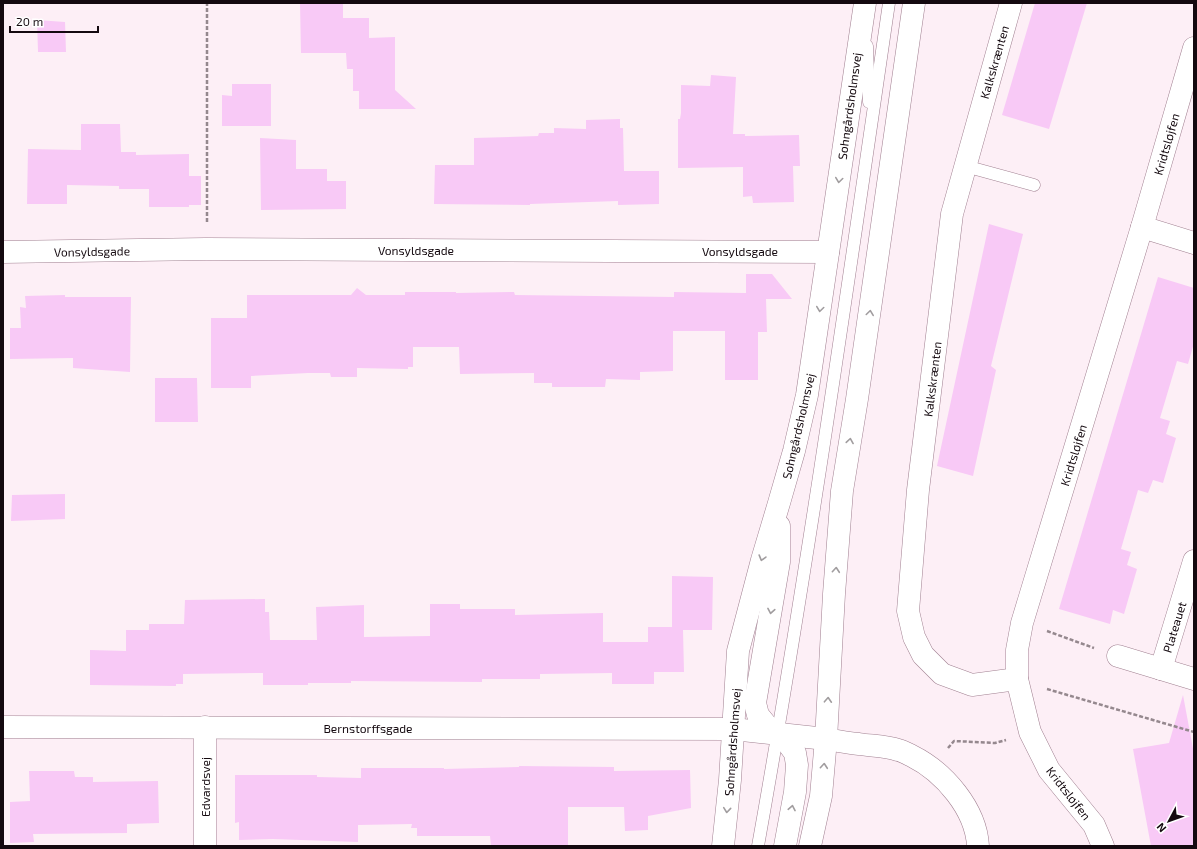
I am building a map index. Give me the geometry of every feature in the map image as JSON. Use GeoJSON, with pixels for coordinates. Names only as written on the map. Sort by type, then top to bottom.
{"type":"FeatureCollection","features":[{"type":"Feature","properties":{"kind":"street","name":"Sohngårdsholmsvej"},"geometry":{"type":"LineString","coordinates":[[723,846],[730,780],[738,651],[762,560],[794,451],[808,395],[865,3]]}},
{"type":"Feature","properties":{"kind":"street"},"geometry":{"type":"LineString","coordinates":[[810,846],[821,796],[842,491],[858,391],[914,3]]}},
{"type":"Feature","properties":{"kind":"street","name":"Kalkskrænten"},"geometry":{"type":"LineString","coordinates":[[1010,3],[952,214],[918,490],[908,611],[914,637],[923,655],[942,674],[972,685],[1017,679]]}},
{"type":"Feature","properties":{"kind":"street","name":"Kridtsløjfen"},"geometry":{"type":"LineString","coordinates":[[1103,846],[1094,825],[1049,770],[1030,732],[1017,679],[1017,650],[1022,623],[1142,227],[1194,48]]}},
{"type":"Feature","properties":{"kind":"street"},"geometry":{"type":"LineString","coordinates":[[1142,227],[1194,243]]}},
{"type":"Feature","properties":{"kind":"street","name":"Vonsyldsgade"},"geometry":{"type":"LineString","coordinates":[[3,252],[206,249],[828,252]]}},
{"type":"Feature","properties":{"kind":"street"},"geometry":{"type":"LineString","coordinates":[[779,503],[779,562],[755,703],[758,715],[767,726],[787,742],[795,753],[797,765],[795,792],[785,846]]}},
{"type":"Feature","properties":{"kind":"street","name":"Plateauet"},"geometry":{"type":"LineString","coordinates":[[1161,669],[1194,561]]}},
{"type":"Feature","properties":{"kind":"street","name":"Plateauet"},"geometry":{"type":"LineString","coordinates":[[1118,656],[1194,679]]}},
{"type":"Feature","properties":{"kind":"street","name":"Bernstorffsgade"},"geometry":{"type":"LineString","coordinates":[[3,727],[732,729],[826,739]]}},
{"type":"Feature","properties":{"kind":"street","name":"Edvardsvej"},"geometry":{"type":"LineString","coordinates":[[205,728],[205,846]]}},
{"type":"Feature","properties":{"kind":"street"},"geometry":{"type":"LineString","coordinates":[[826,739],[900,750],[922,761],[940,775],[966,808],[977,838],[978,846]]}},
{"type":"Feature","properties":{"kind":"lane"},"geometry":{"type":"LineString","coordinates":[[865,3],[870,131]]}},
{"type":"Feature","properties":{"kind":"lane"},"geometry":{"type":"LineString","coordinates":[[758,846],[778,734],[830,406],[889,3]]}},
{"type":"Feature","properties":{"kind":"lane"},"geometry":{"type":"LineString","coordinates":[[965,166],[1034,185]]}},
{"type":"Feature","properties":{"kind":"path"},"geometry":{"type":"LineString","coordinates":[[206,249],[207,3]]}},
{"type":"Feature","properties":{"kind":"path"},"geometry":{"type":"LineString","coordinates":[[1022,623],[1118,656]]}},
{"type":"Feature","properties":{"kind":"path"},"geometry":{"type":"LineString","coordinates":[[1017,679],[1194,732]]}},
{"type":"Feature","properties":{"kind":"path"},"geometry":{"type":"LineString","coordinates":[[954,741],[995,743]]}},
{"type":"Feature","properties":{"kind":"building"},"geometry":{"type":"Polygon","coordinates":[[[300,3],[343,3],[343,18],[369,18],[369,38],[395,37],[395,90],[416,109],[359,109],[359,91],[353,91],[353,69],[347,69],[346,53],[301,53],[300,3]]]}},
{"type":"Feature","properties":{"kind":"building"},"geometry":{"type":"Polygon","coordinates":[[[1035,3],[1087,3],[1049,129],[1002,115],[1035,3]]]}},
{"type":"Feature","properties":{"kind":"building"},"geometry":{"type":"Polygon","coordinates":[[[37,20],[65,22],[66,52],[38,52],[37,20]]]}},
{"type":"Feature","properties":{"kind":"building"},"geometry":{"type":"Polygon","coordinates":[[[711,75],[736,77],[733,134],[745,134],[745,136],[799,135],[800,166],[793,166],[794,202],[753,203],[752,196],[743,197],[743,167],[678,168],[678,119],[680,119],[681,113],[681,85],[710,86],[711,75]]]}},
{"type":"Feature","properties":{"kind":"building"},"geometry":{"type":"Polygon","coordinates":[[[232,84],[271,84],[271,126],[222,126],[222,95],[232,96],[232,84]]]}},
{"type":"Feature","properties":{"kind":"building"},"geometry":{"type":"Polygon","coordinates":[[[620,119],[620,128],[623,128],[624,171],[659,171],[659,204],[618,205],[618,201],[530,205],[434,204],[435,165],[474,165],[474,138],[538,136],[539,133],[554,133],[554,128],[586,129],[586,120],[620,119]]]}},
{"type":"Feature","properties":{"kind":"building"},"geometry":{"type":"Polygon","coordinates":[[[81,124],[120,124],[121,152],[136,152],[136,155],[189,154],[189,176],[201,176],[201,205],[189,205],[189,207],[149,207],[149,189],[119,189],[119,186],[67,185],[67,204],[27,204],[28,149],[81,150],[81,124]]]}},
{"type":"Feature","properties":{"kind":"building"},"geometry":{"type":"Polygon","coordinates":[[[260,138],[296,140],[296,169],[327,169],[327,181],[346,181],[346,209],[261,210],[260,138]]]}},
{"type":"Feature","properties":{"kind":"building"},"geometry":{"type":"Polygon","coordinates":[[[989,224],[1023,234],[991,366],[996,370],[973,476],[937,466],[989,224]]]}},
{"type":"Feature","properties":{"kind":"building"},"geometry":{"type":"Polygon","coordinates":[[[746,274],[772,274],[792,299],[766,299],[767,332],[758,332],[758,380],[725,380],[725,331],[673,331],[673,371],[640,372],[640,380],[606,379],[605,387],[552,387],[552,383],[534,383],[534,373],[460,374],[459,347],[413,347],[413,367],[408,367],[408,369],[357,368],[357,377],[331,377],[330,373],[251,376],[251,388],[211,388],[211,318],[247,318],[247,295],[351,295],[357,288],[366,295],[405,295],[405,292],[514,292],[515,295],[674,297],[674,292],[746,293],[746,274]]]}},
{"type":"Feature","properties":{"kind":"building"},"geometry":{"type":"Polygon","coordinates":[[[1158,277],[1194,288],[1194,343],[1188,364],[1177,361],[1160,418],[1170,421],[1166,434],[1176,438],[1163,483],[1153,480],[1148,493],[1138,490],[1121,549],[1131,552],[1127,565],[1137,569],[1124,614],[1113,610],[1110,624],[1059,609],[1158,277]]]}},
{"type":"Feature","properties":{"kind":"building"},"geometry":{"type":"Polygon","coordinates":[[[65,295],[65,297],[131,297],[130,372],[73,368],[73,358],[10,359],[10,328],[21,328],[20,307],[26,308],[25,296],[65,295]]]}},
{"type":"Feature","properties":{"kind":"building"},"geometry":{"type":"Polygon","coordinates":[[[155,378],[197,378],[198,422],[155,422],[155,378]]]}},
{"type":"Feature","properties":{"kind":"building"},"geometry":{"type":"Polygon","coordinates":[[[65,494],[65,519],[11,521],[12,495],[65,494]]]}},
{"type":"Feature","properties":{"kind":"building"},"geometry":{"type":"Polygon","coordinates":[[[672,576],[713,577],[712,630],[683,630],[684,672],[654,672],[654,684],[612,684],[612,673],[540,674],[540,679],[482,679],[482,682],[351,681],[351,683],[308,683],[308,685],[263,685],[263,673],[183,674],[183,684],[176,684],[176,686],[90,685],[90,650],[126,651],[126,630],[149,630],[149,624],[184,624],[185,600],[265,599],[265,612],[269,612],[270,640],[317,640],[316,607],[364,605],[364,637],[430,636],[430,604],[460,604],[460,609],[515,609],[515,615],[603,613],[603,642],[648,642],[648,627],[672,627],[672,576]]]}},
{"type":"Feature","properties":{"kind":"building"},"geometry":{"type":"Polygon","coordinates":[[[1183,695],[1194,754],[1194,846],[1151,846],[1133,749],[1169,743],[1183,695]]]}},
{"type":"Feature","properties":{"kind":"building"},"geometry":{"type":"Polygon","coordinates":[[[519,766],[614,767],[614,771],[690,770],[691,808],[648,816],[648,830],[625,831],[624,807],[568,807],[568,846],[491,846],[490,836],[417,836],[417,828],[411,828],[412,824],[358,825],[358,842],[273,839],[239,840],[239,822],[235,823],[235,775],[317,775],[317,777],[361,778],[361,768],[444,769],[519,766]]]}},
{"type":"Feature","properties":{"kind":"building"},"geometry":{"type":"Polygon","coordinates":[[[29,771],[74,771],[75,777],[93,777],[93,782],[158,781],[159,823],[127,824],[127,833],[33,834],[34,842],[10,843],[10,802],[30,801],[29,771]]]}}]}
